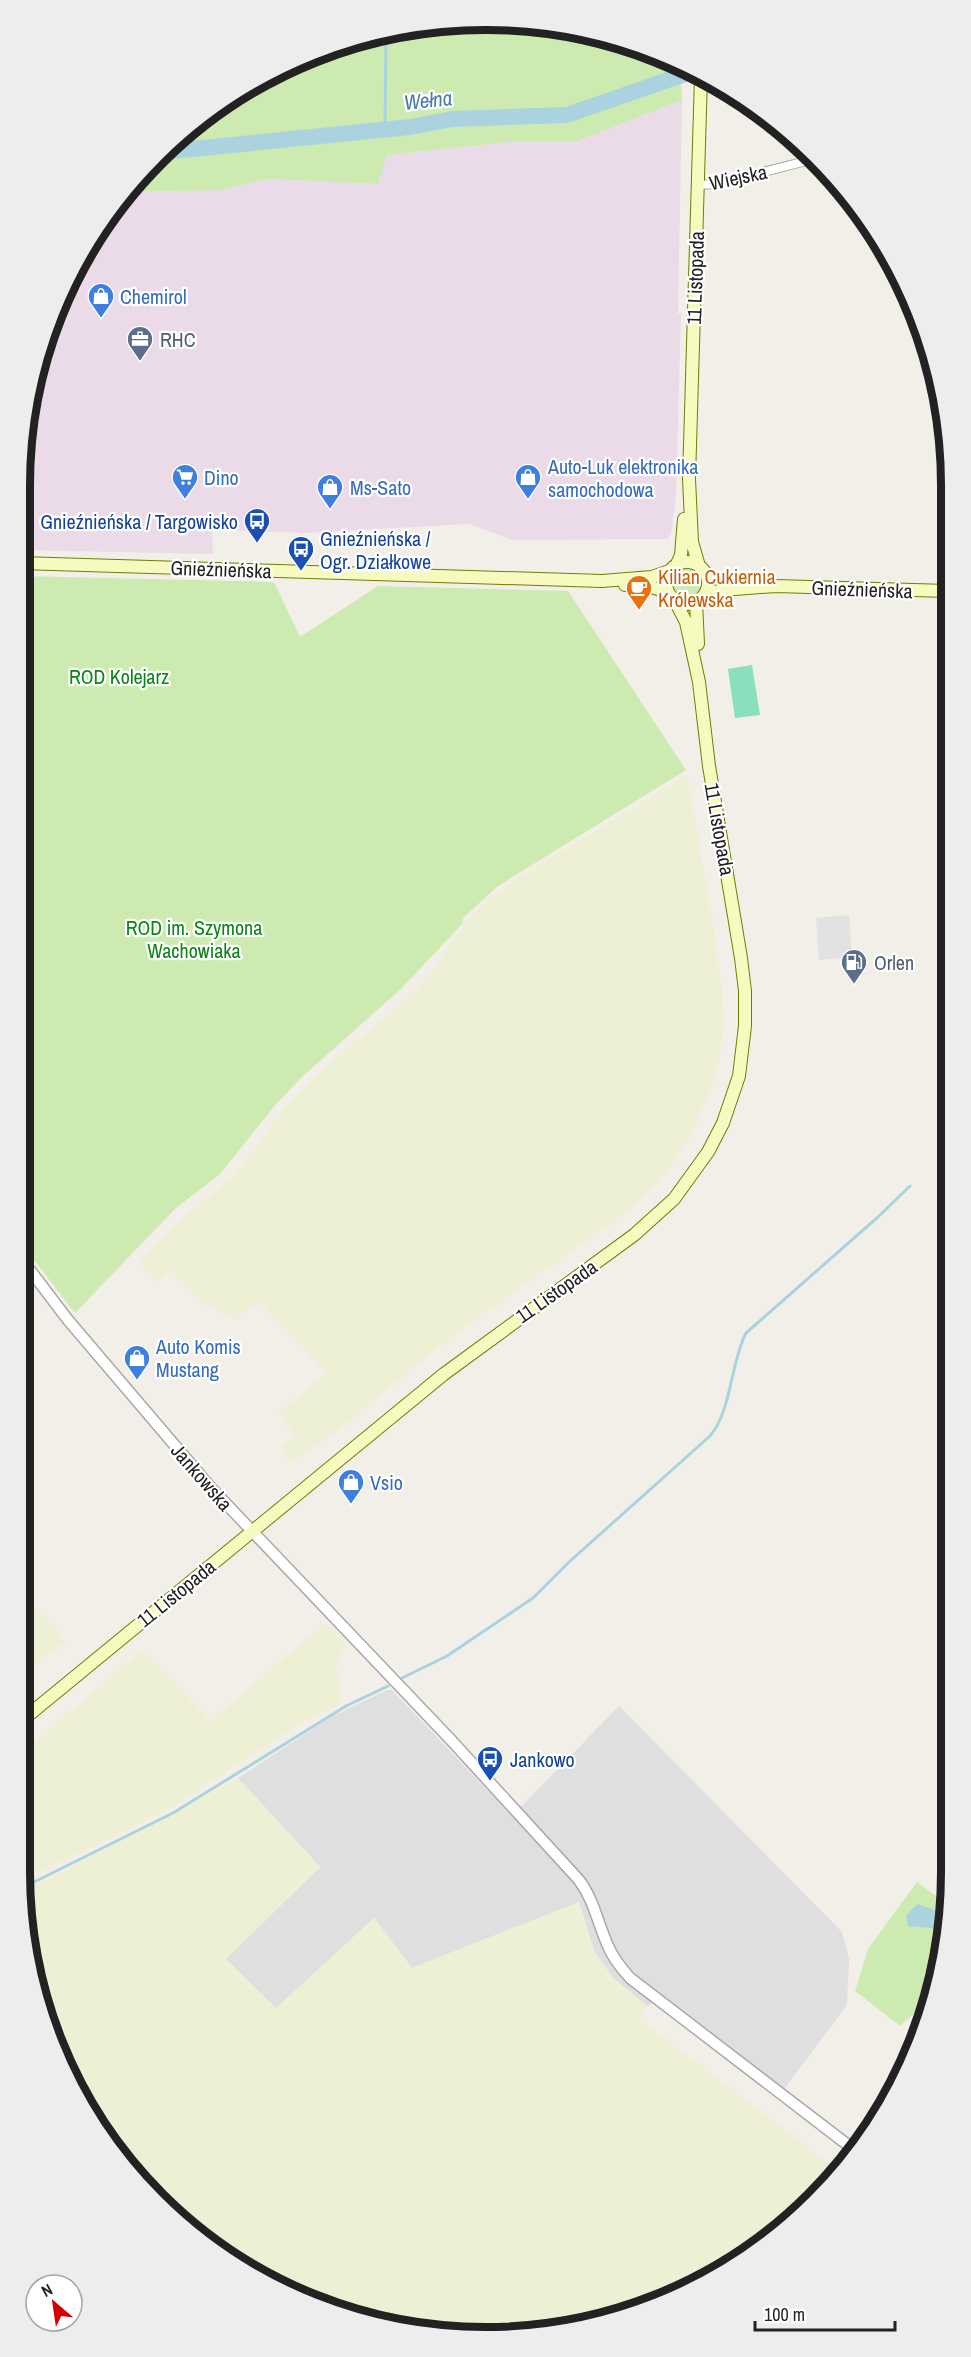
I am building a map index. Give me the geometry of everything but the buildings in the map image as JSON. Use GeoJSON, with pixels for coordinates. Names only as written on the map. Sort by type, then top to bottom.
{"type":"FeatureCollection","features":[{"type":"Feature","properties":{"kind":"main road","name":"11 Listopada"},"geometry":{"type":"LineString","coordinates":[[673,568],[683,545],[689,479],[700,84]]}},
{"type":"Feature","properties":{"kind":"main road","name":"11 Listopada"},"geometry":{"type":"LineString","coordinates":[[689,479],[692,542],[703,570]]}},
{"type":"Feature","properties":{"kind":"main road"},"geometry":{"type":"LineString","coordinates":[[688,562],[703,570],[708,585],[700,599],[686,604],[671,597],[665,582],[673,568],[688,562]]}},
{"type":"Feature","properties":{"kind":"main road","name":"Gnieźnieńska"},"geometry":{"type":"LineString","coordinates":[[30,563],[602,581],[652,587],[671,597]]}},
{"type":"Feature","properties":{"kind":"main road","name":"Gnieźnieńska"},"geometry":{"type":"LineString","coordinates":[[602,581],[652,577],[673,568]]}},
{"type":"Feature","properties":{"kind":"main road","name":"Gnieźnieńska"},"geometry":{"type":"LineString","coordinates":[[703,570],[715,578],[775,586],[941,591]]}},
{"type":"Feature","properties":{"kind":"main road","name":"Gnieźnieńska"},"geometry":{"type":"LineString","coordinates":[[700,599],[722,590],[775,586]]}},
{"type":"Feature","properties":{"kind":"main road","name":"11 Listopada"},"geometry":{"type":"LineString","coordinates":[[30,1714],[458,1362],[649,1223],[683,1189],[716,1138],[729,1107],[740,1067],[745,1026],[745,991],[711,777],[699,682],[686,622],[671,597]]}},
{"type":"Feature","properties":{"kind":"main road","name":"11 Listopada"},"geometry":{"type":"LineString","coordinates":[[699,682],[700,599]]}},
{"type":"Feature","properties":{"kind":"street","name":"Wiejska"},"geometry":{"type":"LineString","coordinates":[[698,185],[716,184],[806,161]]}},
{"type":"Feature","properties":{"kind":"street","name":"Jankowska"},"geometry":{"type":"LineString","coordinates":[[30,1269],[125,1387],[212,1489],[579,1880],[590,1897],[607,1946],[630,1978],[849,2146]]}},
{"type":"Feature","properties":{"kind":"shaded area"},"geometry":{"type":"Polygon","coordinates":[[[682,100],[678,313],[681,314],[676,495],[671,534],[668,539],[512,540],[469,524],[305,533],[212,530],[213,554],[30,550],[30,486],[34,426],[54,339],[77,284],[91,258],[107,232],[137,192],[222,190],[269,179],[377,184],[387,155],[517,141],[578,141],[682,100]]]}},
{"type":"Feature","properties":{"kind":"shaded area"},"geometry":{"type":"Polygon","coordinates":[[[849,915],[852,957],[819,960],[816,918],[849,915]]]}},
{"type":"Feature","properties":{"kind":"shaded area"},"geometry":{"type":"Polygon","coordinates":[[[387,1690],[392,1690],[512,1816],[619,1706],[842,1932],[849,1959],[847,2005],[781,2093],[657,2000],[647,2006],[613,1978],[594,1951],[579,1902],[412,1968],[374,1918],[276,2009],[226,1959],[320,1867],[238,1778],[331,1717],[387,1690]]]}},
{"type":"Feature","properties":{"kind":"green space"},"geometry":{"type":"Polygon","coordinates":[[[456,31],[515,31],[545,34],[603,46],[632,54],[680,74],[682,100],[578,141],[517,141],[387,155],[378,184],[269,179],[222,190],[137,192],[185,143],[232,107],[284,77],[339,54],[368,46],[426,34],[456,31]]]}},
{"type":"Feature","properties":{"kind":"green space"},"geometry":{"type":"Polygon","coordinates":[[[687,568],[698,573],[703,584],[698,595],[687,600],[676,595],[671,584],[676,573],[687,568]]]}},
{"type":"Feature","properties":{"kind":"green space","name":"ROD im. Szymona Wachowiaka"},"geometry":{"type":"Polygon","coordinates":[[[30,576],[274,582],[300,637],[378,586],[568,591],[686,770],[498,886],[463,918],[463,923],[401,989],[303,1076],[276,1104],[220,1174],[176,1208],[75,1313],[30,1255],[30,576]]]}},
{"type":"Feature","properties":{"kind":"green space"},"geometry":{"type":"Polygon","coordinates":[[[752,665],[760,715],[735,718],[728,669],[752,665]]]}},
{"type":"Feature","properties":{"kind":"green space"},"geometry":{"type":"Polygon","coordinates":[[[687,775],[713,923],[722,989],[723,1029],[719,1061],[712,1087],[690,1136],[654,1187],[632,1208],[443,1343],[333,1434],[291,1463],[280,1449],[296,1435],[278,1414],[326,1373],[259,1301],[236,1320],[201,1301],[171,1270],[158,1281],[138,1261],[190,1212],[232,1178],[284,1109],[309,1083],[415,991],[431,973],[465,923],[485,903],[515,880],[687,775]]]}},
{"type":"Feature","properties":{"kind":"green space"},"geometry":{"type":"Polygon","coordinates":[[[30,1602],[58,1631],[65,1642],[30,1668],[30,1602]]]}},
{"type":"Feature","properties":{"kind":"green space"},"geometry":{"type":"Polygon","coordinates":[[[325,1623],[345,1644],[336,1664],[341,1703],[303,1722],[167,1810],[30,1877],[30,1746],[142,1650],[211,1721],[325,1623]]]}},
{"type":"Feature","properties":{"kind":"green space"},"geometry":{"type":"Polygon","coordinates":[[[238,1778],[320,1867],[226,1959],[276,2008],[374,1918],[412,1968],[579,1902],[594,1951],[613,1978],[647,2006],[638,2018],[832,2168],[786,2214],[739,2250],[687,2280],[632,2303],[603,2311],[545,2323],[486,2327],[426,2323],[339,2303],[284,2280],[232,2250],[208,2233],[163,2194],[124,2149],[107,2125],[77,2073],[54,2018],[39,1960],[31,1888],[238,1778]]]}},
{"type":"Feature","properties":{"kind":"green space"},"geometry":{"type":"Polygon","coordinates":[[[917,1882],[940,1899],[932,1960],[920,2008],[900,2026],[855,1991],[868,1949],[917,1882]]]}},
{"type":"Feature","properties":{"kind":"water"},"geometry":{"type":"Polygon","coordinates":[[[917,1904],[939,1911],[937,1929],[908,1926],[906,1916],[917,1904]]]}},
{"type":"Feature","properties":{"kind":"waterway"},"geometry":{"type":"LineString","coordinates":[[385,129],[386,42]]}},
{"type":"Feature","properties":{"kind":"waterway","name":"Wełna"},"geometry":{"type":"LineString","coordinates":[[177,151],[410,127],[452,119],[567,115],[682,75]]}},
{"type":"Feature","properties":{"kind":"waterway"},"geometry":{"type":"LineString","coordinates":[[402,1678],[447,1656],[533,1598],[569,1562],[710,1436],[723,1413],[746,1333],[910,1186]]}},
{"type":"Feature","properties":{"kind":"waterway"},"geometry":{"type":"LineString","coordinates":[[30,1884],[173,1813],[346,1706],[388,1686]]}},
{"type":"Feature","properties":{"kind":"place","name":"Chemirol"},"geometry":{"type":"Point","coordinates":[101,319]}},
{"type":"Feature","properties":{"kind":"place","name":"RHC"},"geometry":{"type":"Point","coordinates":[140,362]}},
{"type":"Feature","properties":{"kind":"place","name":"Dino"},"geometry":{"type":"Point","coordinates":[185,500]}},
{"type":"Feature","properties":{"kind":"place","name":"Auto-Luk elektronika samochodowa"},"geometry":{"type":"Point","coordinates":[528,500]}},
{"type":"Feature","properties":{"kind":"place","name":"Ms-Sato"},"geometry":{"type":"Point","coordinates":[330,510]}},
{"type":"Feature","properties":{"kind":"place","name":"Gnieźnieńska / Targowisko"},"geometry":{"type":"Point","coordinates":[257,544]}},
{"type":"Feature","properties":{"kind":"place","name":"Gnieźnieńska / Ogr. Działkowe"},"geometry":{"type":"Point","coordinates":[301,572]}},
{"type":"Feature","properties":{"kind":"place","name":"Kilian Cukiernia Królewska"},"geometry":{"type":"Point","coordinates":[639,611]}},
{"type":"Feature","properties":{"kind":"place","name":"Orlen"},"geometry":{"type":"Point","coordinates":[854,985]}},
{"type":"Feature","properties":{"kind":"place","name":"Auto Komis Mustang"},"geometry":{"type":"Point","coordinates":[137,1381]}},
{"type":"Feature","properties":{"kind":"place","name":"Vsio"},"geometry":{"type":"Point","coordinates":[351,1505]}},
{"type":"Feature","properties":{"kind":"place","name":"Jankowo"},"geometry":{"type":"Point","coordinates":[490,1782]}},
{"type":"Feature","properties":{"kind":"park label","name":"ROD Kolejarz"},"geometry":{"type":"Point","coordinates":[119,676]}}]}
